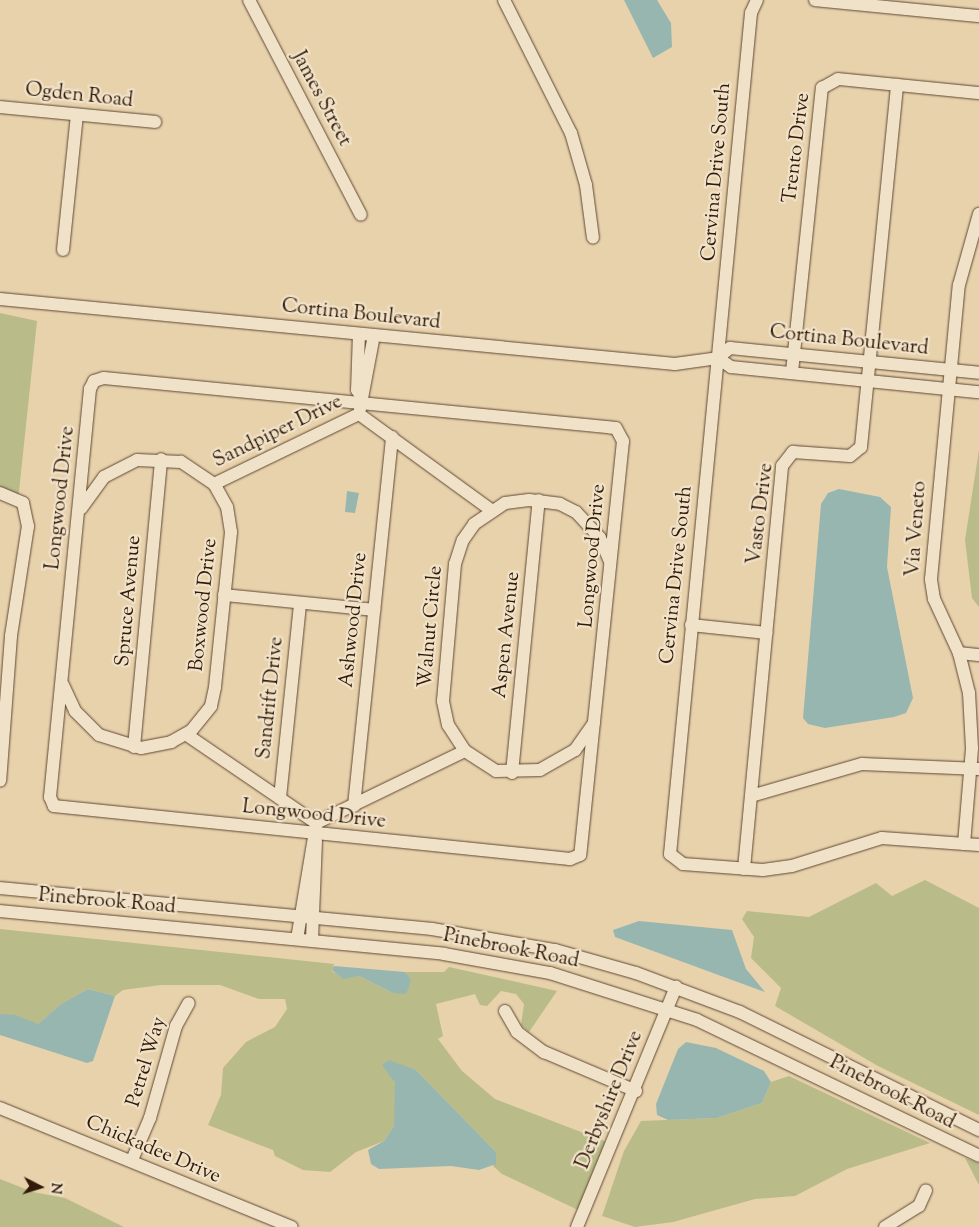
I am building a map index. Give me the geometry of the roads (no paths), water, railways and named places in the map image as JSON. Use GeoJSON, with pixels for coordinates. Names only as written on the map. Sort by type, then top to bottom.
{"type":"FeatureCollection","features":[{"type":"Feature","properties":{"kind":"street","name":"James Street"},"geometry":{"type":"LineString","coordinates":[[249,0],[361,215]]}},
{"type":"Feature","properties":{"kind":"street"},"geometry":{"type":"LineString","coordinates":[[504,0],[572,133],[586,185],[593,238]]}},
{"type":"Feature","properties":{"kind":"street","name":"Cervina Drive South"},"geometry":{"type":"LineString","coordinates":[[757,0],[751,13],[670,854],[683,864],[744,869],[792,866],[877,838],[979,845]]}},
{"type":"Feature","properties":{"kind":"street"},"geometry":{"type":"LineString","coordinates":[[815,0],[872,3],[979,16]]}},
{"type":"Feature","properties":{"kind":"street","name":"Trento Drive"},"geometry":{"type":"LineString","coordinates":[[792,372],[819,93],[838,79],[979,92]]}},
{"type":"Feature","properties":{"kind":"street","name":"Vasto Drive"},"geometry":{"type":"LineString","coordinates":[[744,869],[784,460],[799,451],[847,456],[858,452],[868,380],[897,85]]}},
{"type":"Feature","properties":{"kind":"street","name":"Ogden Road"},"geometry":{"type":"LineString","coordinates":[[0,107],[155,122]]}},
{"type":"Feature","properties":{"kind":"street"},"geometry":{"type":"LineString","coordinates":[[63,250],[77,115]]}},
{"type":"Feature","properties":{"kind":"street","name":"Via Veneto"},"geometry":{"type":"LineString","coordinates":[[964,844],[975,768],[972,719],[959,652],[934,599],[931,579],[960,277],[979,214]]}},
{"type":"Feature","properties":{"kind":"street","name":"Cortina Boulevard"},"geometry":{"type":"LineString","coordinates":[[0,298],[675,364],[718,358],[730,348],[979,373]]}},
{"type":"Feature","properties":{"kind":"street"},"geometry":{"type":"LineString","coordinates":[[359,334],[357,390],[360,404],[392,437],[491,510]]}},
{"type":"Feature","properties":{"kind":"street"},"geometry":{"type":"LineString","coordinates":[[360,404],[374,335]]}},
{"type":"Feature","properties":{"kind":"street","name":"Cortina Boulevard"},"geometry":{"type":"LineString","coordinates":[[718,358],[731,367],[979,392]]}},
{"type":"Feature","properties":{"kind":"street","name":"Longwood Drive"},"geometry":{"type":"LineString","coordinates":[[97,379],[360,404],[616,428],[623,441],[584,846],[577,858],[315,828],[56,808],[50,797],[90,389],[97,379]]}},
{"type":"Feature","properties":{"kind":"street","name":"Sandpiper Drive"},"geometry":{"type":"LineString","coordinates":[[214,484],[360,404]]}},
{"type":"Feature","properties":{"kind":"street","name":"Ashwood Drive"},"geometry":{"type":"LineString","coordinates":[[354,806],[392,437]]}},
{"type":"Feature","properties":{"kind":"street"},"geometry":{"type":"LineString","coordinates":[[77,522],[92,489],[111,471],[137,460],[161,459],[188,465],[214,484]]}},
{"type":"Feature","properties":{"kind":"street","name":"Spruce Avenue"},"geometry":{"type":"LineString","coordinates":[[134,747],[161,459]]}},
{"type":"Feature","properties":{"kind":"street","name":"Boxwood Drive"},"geometry":{"type":"LineString","coordinates":[[62,677],[67,698],[92,730],[108,740],[134,747],[155,747],[187,735],[202,720],[213,699],[230,525],[214,484]]}},
{"type":"Feature","properties":{"kind":"street"},"geometry":{"type":"LineString","coordinates":[[0,493],[23,503],[28,526],[10,644],[0,781]]}},
{"type":"Feature","properties":{"kind":"street","name":"Walnut Circle"},"geometry":{"type":"LineString","coordinates":[[596,716],[582,743],[562,760],[540,770],[512,773],[485,767],[465,751],[448,725],[443,701],[455,564],[467,532],[491,510],[513,501],[539,500],[568,508],[588,523],[606,548],[612,570]]}},
{"type":"Feature","properties":{"kind":"street","name":"Aspen Avenue"},"geometry":{"type":"LineString","coordinates":[[512,773],[539,500]]}},
{"type":"Feature","properties":{"kind":"street"},"geometry":{"type":"LineString","coordinates":[[224,595],[374,610]]}},
{"type":"Feature","properties":{"kind":"street","name":"Sandrift Drive"},"geometry":{"type":"LineString","coordinates":[[280,798],[300,603]]}},
{"type":"Feature","properties":{"kind":"street"},"geometry":{"type":"LineString","coordinates":[[691,625],[767,633]]}},
{"type":"Feature","properties":{"kind":"street"},"geometry":{"type":"LineString","coordinates":[[959,652],[979,655]]}},
{"type":"Feature","properties":{"kind":"street"},"geometry":{"type":"LineString","coordinates":[[972,719],[979,690]]}},
{"type":"Feature","properties":{"kind":"street"},"geometry":{"type":"LineString","coordinates":[[187,735],[280,798],[315,828]]}},
{"type":"Feature","properties":{"kind":"street"},"geometry":{"type":"LineString","coordinates":[[315,828],[354,806],[465,751]]}},
{"type":"Feature","properties":{"kind":"street"},"geometry":{"type":"LineString","coordinates":[[752,796],[862,764],[975,768]]}},
{"type":"Feature","properties":{"kind":"street"},"geometry":{"type":"LineString","coordinates":[[298,939],[300,916],[315,828]]}},
{"type":"Feature","properties":{"kind":"street"},"geometry":{"type":"LineString","coordinates":[[312,940],[315,828]]}},
{"type":"Feature","properties":{"kind":"street","name":"Pinebrook Road"},"geometry":{"type":"LineString","coordinates":[[0,888],[313,917],[523,943],[676,987],[780,1031],[898,1094],[979,1130]]}},
{"type":"Feature","properties":{"kind":"street","name":"Pinebrook Road"},"geometry":{"type":"LineString","coordinates":[[0,911],[312,940],[506,964],[598,986],[668,1009],[752,1043],[884,1113],[979,1156]]}},
{"type":"Feature","properties":{"kind":"street","name":"Derbyshire Drive"},"geometry":{"type":"LineString","coordinates":[[577,1227],[636,1091],[676,987]]}},
{"type":"Feature","properties":{"kind":"street","name":"Petrel Way"},"geometry":{"type":"LineString","coordinates":[[132,1160],[150,1118],[176,1026],[188,1003]]}},
{"type":"Feature","properties":{"kind":"street"},"geometry":{"type":"LineString","coordinates":[[505,1011],[517,1032],[544,1052],[636,1091]]}},
{"type":"Feature","properties":{"kind":"street","name":"Chickadee Drive"},"geometry":{"type":"LineString","coordinates":[[0,1108],[132,1160],[292,1227]]}},
{"type":"Feature","properties":{"kind":"street"},"geometry":{"type":"LineString","coordinates":[[885,1227],[919,1206],[926,1190]]}},
{"type":"Feature","properties":{"kind":"water"},"geometry":{"type":"Polygon","coordinates":[[[624,0],[657,0],[671,23],[672,47],[653,58],[624,0]]]}},
{"type":"Feature","properties":{"kind":"water"},"geometry":{"type":"Polygon","coordinates":[[[839,489],[880,497],[891,507],[887,567],[913,698],[906,713],[894,717],[825,728],[808,724],[803,718],[821,504],[828,493],[839,489]]]}},
{"type":"Feature","properties":{"kind":"water"},"geometry":{"type":"Polygon","coordinates":[[[347,491],[359,493],[355,513],[345,512],[347,491]]]}},
{"type":"Feature","properties":{"kind":"water"},"geometry":{"type":"Polygon","coordinates":[[[639,921],[732,930],[746,969],[765,992],[615,937],[613,930],[639,921]]]}},
{"type":"Feature","properties":{"kind":"water"},"geometry":{"type":"Polygon","coordinates":[[[334,966],[405,972],[411,979],[406,994],[393,993],[359,976],[343,979],[332,970],[334,966]]]}},
{"type":"Feature","properties":{"kind":"water"},"geometry":{"type":"Polygon","coordinates":[[[88,989],[115,996],[93,1061],[87,1063],[0,1035],[0,1014],[15,1015],[38,1024],[61,1004],[88,989]]]}},
{"type":"Feature","properties":{"kind":"water"},"geometry":{"type":"Polygon","coordinates":[[[686,1042],[716,1048],[764,1071],[771,1082],[762,1103],[717,1118],[668,1120],[657,1115],[656,1104],[678,1049],[686,1042]]]}},
{"type":"Feature","properties":{"kind":"water"},"geometry":{"type":"Polygon","coordinates":[[[389,1060],[416,1070],[496,1152],[496,1164],[479,1170],[451,1166],[379,1169],[371,1164],[368,1150],[384,1141],[394,1126],[395,1083],[382,1065],[389,1060]]]}}]}
